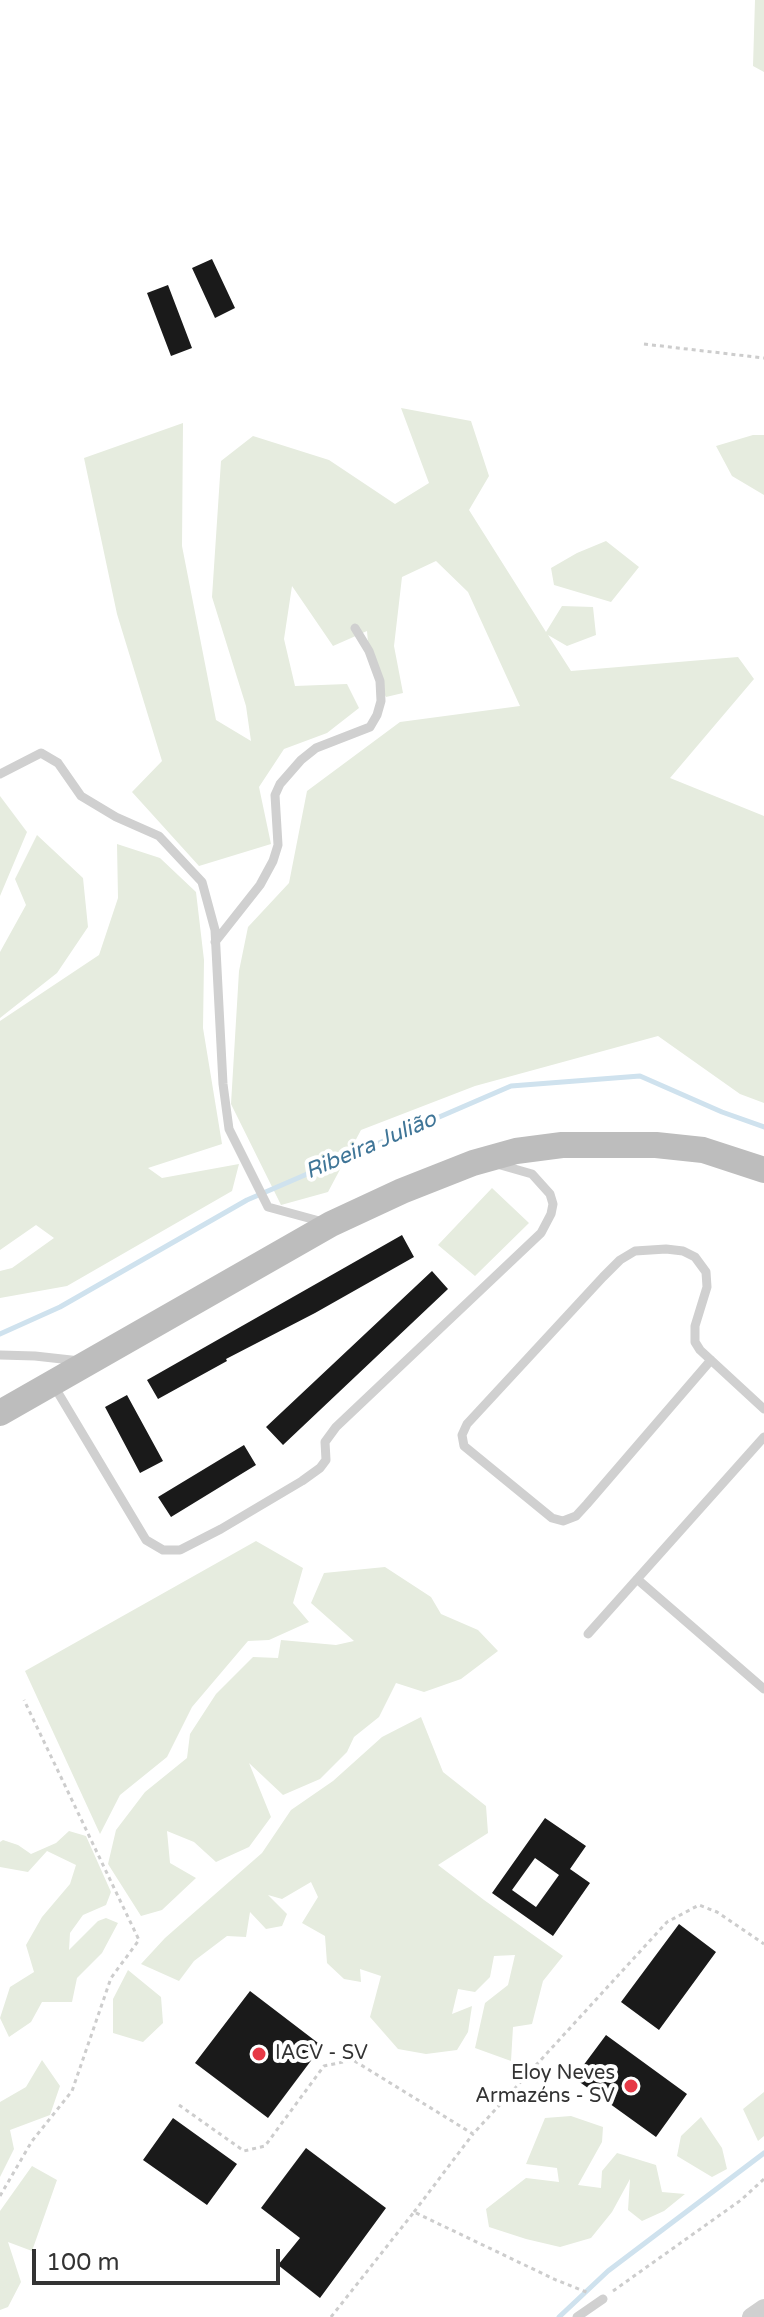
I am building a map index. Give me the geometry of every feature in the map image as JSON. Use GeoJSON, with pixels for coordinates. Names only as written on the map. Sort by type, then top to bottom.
{"type":"FeatureCollection","features":[{"type":"Feature","properties":{"kind":"main road"},"geometry":{"type":"LineString","coordinates":[[0,1413],[331,1224],[473,1163],[516,1151],[562,1145],[656,1145],[703,1150],[764,1170]]}},
{"type":"Feature","properties":{"kind":"street"},"geometry":{"type":"LineString","coordinates":[[751,2317],[764,2308]]}},
{"type":"Feature","properties":{"kind":"lane"},"geometry":{"type":"LineString","coordinates":[[215,942],[260,885],[273,861],[278,845],[275,795],[280,784],[316,748],[370,727],[377,715],[381,701],[380,681],[369,651],[355,628]]}},
{"type":"Feature","properties":{"kind":"lane"},"geometry":{"type":"LineString","coordinates":[[0,774],[41,753],[58,763],[81,796],[116,817],[159,836],[202,882],[215,930],[223,1084],[229,1129],[268,1207],[331,1224]]}},
{"type":"Feature","properties":{"kind":"lane"},"geometry":{"type":"LineString","coordinates":[[52,1383],[146,1540],[163,1550],[180,1550],[221,1529],[320,1468],[326,1460],[324,1446],[327,1438],[341,1422],[545,1227],[553,1199],[538,1179],[526,1171],[499,1164],[473,1163]]}},
{"type":"Feature","properties":{"kind":"lane"},"geometry":{"type":"LineString","coordinates":[[711,1360],[576,1516],[563,1521],[552,1518],[464,1446],[462,1435],[467,1424],[603,1277],[620,1260],[635,1251],[666,1249],[683,1251],[695,1257],[706,1272],[707,1287],[695,1326],[695,1342],[764,1409]]}},
{"type":"Feature","properties":{"kind":"lane"},"geometry":{"type":"LineString","coordinates":[[0,1355],[87,1362]]}},
{"type":"Feature","properties":{"kind":"lane"},"geometry":{"type":"LineString","coordinates":[[588,1634],[764,1437]]}},
{"type":"Feature","properties":{"kind":"lane"},"geometry":{"type":"LineString","coordinates":[[637,1579],[764,1689]]}},
{"type":"Feature","properties":{"kind":"lane"},"geometry":{"type":"LineString","coordinates":[[577,2317],[603,2299]]}},
{"type":"Feature","properties":{"kind":"path"},"geometry":{"type":"LineString","coordinates":[[644,344],[764,358]]}},
{"type":"Feature","properties":{"kind":"path"},"geometry":{"type":"LineString","coordinates":[[0,2196],[32,2141],[72,2091],[111,1978],[139,1940],[24,1700]]}},
{"type":"Feature","properties":{"kind":"path"},"geometry":{"type":"LineString","coordinates":[[331,2317],[473,2134],[667,1922],[699,1905],[717,1912],[764,1944]]}},
{"type":"Feature","properties":{"kind":"path"},"geometry":{"type":"LineString","coordinates":[[179,2105],[244,2151],[265,2146],[324,2066],[353,2060],[473,2134]]}},
{"type":"Feature","properties":{"kind":"path"},"geometry":{"type":"LineString","coordinates":[[414,2212],[603,2299],[741,2200],[764,2179]]}},
{"type":"Feature","properties":{"kind":"shaded area"},"geometry":{"type":"Polygon","coordinates":[[[755,0],[764,0],[764,72],[753,66],[755,0]]]}},
{"type":"Feature","properties":{"kind":"shaded area"},"geometry":{"type":"Polygon","coordinates":[[[401,408],[471,421],[489,476],[469,510],[546,632],[562,606],[593,607],[596,635],[567,646],[548,635],[571,671],[738,657],[754,679],[670,778],[764,816],[764,1103],[740,1094],[658,1036],[475,1086],[361,1130],[328,1192],[281,1205],[231,1104],[239,971],[248,927],[289,883],[307,791],[400,722],[520,706],[468,592],[436,561],[402,577],[394,646],[403,693],[386,697],[370,666],[367,631],[333,646],[292,586],[284,639],[295,686],[347,684],[359,708],[327,733],[284,749],[259,787],[271,844],[199,866],[132,792],[162,761],[117,614],[84,458],[183,423],[182,546],[216,720],[251,741],[246,706],[212,597],[221,461],[253,436],[329,460],[395,504],[429,483],[401,408]]]}},
{"type":"Feature","properties":{"kind":"shaded area"},"geometry":{"type":"Polygon","coordinates":[[[753,435],[764,435],[764,495],[732,476],[716,446],[753,435]]]}},
{"type":"Feature","properties":{"kind":"shaded area"},"geometry":{"type":"Polygon","coordinates":[[[606,541],[639,567],[611,602],[554,585],[551,568],[606,541]]]}},
{"type":"Feature","properties":{"kind":"shaded area"},"geometry":{"type":"Polygon","coordinates":[[[0,796],[27,832],[0,896],[0,796]]]}},
{"type":"Feature","properties":{"kind":"shaded area"},"geometry":{"type":"Polygon","coordinates":[[[37,835],[83,878],[88,927],[57,973],[0,1018],[0,952],[26,905],[15,879],[37,835]]]}},
{"type":"Feature","properties":{"kind":"shaded area"},"geometry":{"type":"Polygon","coordinates":[[[117,844],[160,858],[196,892],[204,960],[203,1028],[222,1144],[148,1168],[162,1178],[239,1164],[232,1191],[67,1286],[0,1298],[0,1271],[12,1268],[54,1238],[36,1225],[0,1250],[0,1021],[99,955],[118,898],[117,844]]]}},
{"type":"Feature","properties":{"kind":"shaded area"},"geometry":{"type":"Polygon","coordinates":[[[492,1188],[529,1223],[475,1276],[438,1245],[492,1188]]]}},
{"type":"Feature","properties":{"kind":"shaded area"},"geometry":{"type":"Polygon","coordinates":[[[256,1541],[303,1568],[293,1603],[309,1622],[269,1640],[248,1641],[192,1707],[167,1757],[120,1795],[100,1834],[25,1671],[256,1541]]]}},
{"type":"Feature","properties":{"kind":"shaded area"},"geometry":{"type":"Polygon","coordinates":[[[385,1567],[431,1597],[441,1614],[478,1630],[498,1651],[461,1679],[424,1692],[396,1683],[379,1717],[354,1737],[347,1752],[320,1779],[283,1795],[249,1763],[271,1817],[249,1847],[216,1862],[194,1842],[167,1831],[170,1863],[196,1878],[162,1910],[141,1916],[108,1864],[116,1830],[145,1792],[187,1758],[190,1734],[216,1694],[253,1657],[278,1658],[281,1640],[336,1645],[354,1641],[311,1603],[324,1573],[385,1567]]]}},
{"type":"Feature","properties":{"kind":"shaded area"},"geometry":{"type":"Polygon","coordinates":[[[421,1717],[443,1772],[486,1806],[488,1833],[438,1865],[563,1956],[543,1981],[532,2024],[513,2027],[511,2061],[475,2048],[485,2003],[508,1985],[515,1955],[494,1956],[490,1977],[475,1992],[458,1989],[452,2014],[472,2006],[468,2032],[457,2050],[426,2054],[398,2049],[370,2017],[381,1976],[360,1969],[361,1982],[344,1979],[327,1963],[325,1936],[302,1923],[318,1897],[311,1882],[282,1899],[268,1895],[287,1914],[282,1926],[266,1929],[250,1912],[246,1937],[227,1936],[194,1961],[179,1981],[141,1964],[165,1938],[262,1853],[291,1810],[333,1781],[382,1737],[421,1717]]]}},
{"type":"Feature","properties":{"kind":"shaded area"},"geometry":{"type":"Polygon","coordinates":[[[69,1831],[86,1836],[111,1892],[106,1905],[83,1915],[70,1933],[69,1950],[98,1921],[106,1918],[118,1923],[102,1953],[77,1978],[72,2002],[42,2002],[31,2022],[9,2037],[0,2018],[10,1987],[34,1972],[26,1945],[42,1917],[70,1884],[76,1865],[47,1851],[28,1872],[0,1867],[0,1842],[3,1840],[18,1845],[31,1854],[56,1843],[69,1831]]]}},
{"type":"Feature","properties":{"kind":"shaded area"},"geometry":{"type":"Polygon","coordinates":[[[128,1970],[161,1997],[163,2023],[143,2042],[113,2033],[113,1999],[128,1970]]]}},
{"type":"Feature","properties":{"kind":"shaded area"},"geometry":{"type":"Polygon","coordinates":[[[42,2060],[60,2086],[50,2115],[10,2130],[14,2149],[0,2177],[0,2102],[26,2087],[42,2060]]]}},
{"type":"Feature","properties":{"kind":"shaded area"},"geometry":{"type":"Polygon","coordinates":[[[764,2092],[764,2136],[758,2141],[743,2109],[764,2092]]]}},
{"type":"Feature","properties":{"kind":"shaded area"},"geometry":{"type":"Polygon","coordinates":[[[571,2116],[603,2127],[602,2142],[578,2185],[601,2188],[602,2171],[617,2153],[656,2165],[662,2192],[685,2194],[664,2211],[642,2221],[628,2210],[630,2179],[612,2212],[591,2238],[560,2247],[489,2227],[486,2209],[526,2178],[559,2182],[557,2168],[526,2164],[545,2118],[571,2116]]]}},
{"type":"Feature","properties":{"kind":"shaded area"},"geometry":{"type":"Polygon","coordinates":[[[701,2117],[722,2148],[727,2169],[712,2177],[677,2156],[681,2136],[701,2117]]]}},
{"type":"Feature","properties":{"kind":"shaded area"},"geometry":{"type":"Polygon","coordinates":[[[32,2166],[57,2180],[32,2251],[8,2242],[21,2282],[8,2307],[0,2310],[0,2211],[32,2166]]]}},
{"type":"Feature","properties":{"kind":"building"},"geometry":{"type":"Polygon","coordinates":[[[212,259],[235,308],[215,318],[192,268],[212,259]]]}},
{"type":"Feature","properties":{"kind":"building"},"geometry":{"type":"Polygon","coordinates":[[[168,285],[192,348],[171,356],[147,293],[168,285]]]}},
{"type":"Feature","properties":{"kind":"building"},"geometry":{"type":"Polygon","coordinates":[[[402,1235],[414,1257],[158,1399],[147,1380],[402,1235]]]}},
{"type":"Feature","properties":{"kind":"building"},"geometry":{"type":"Polygon","coordinates":[[[432,1271],[448,1289],[283,1445],[266,1427],[432,1271]]]}},
{"type":"Feature","properties":{"kind":"building"},"geometry":{"type":"Polygon","coordinates":[[[127,1395],[163,1461],[140,1473],[105,1407],[127,1395]]]}},
{"type":"Feature","properties":{"kind":"building"},"geometry":{"type":"Polygon","coordinates":[[[244,1445],[256,1465],[171,1517],[158,1497],[244,1445]]]}},
{"type":"Feature","properties":{"kind":"building"},"geometry":{"type":"Polygon","coordinates":[[[545,1818],[586,1846],[570,1869],[590,1883],[553,1936],[492,1893],[545,1818]],[[535,1858],[512,1890],[536,1907],[559,1875],[535,1858]]]}},
{"type":"Feature","properties":{"kind":"building"},"geometry":{"type":"Polygon","coordinates":[[[679,1924],[716,1952],[659,2030],[621,2002],[679,1924]]]}},
{"type":"Feature","properties":{"kind":"building","name":"IACV - SV"},"geometry":{"type":"Polygon","coordinates":[[[250,1991],[322,2046],[268,2118],[195,2063],[250,1991]]]}},
{"type":"Feature","properties":{"kind":"building","name":"Eloy Neves Armazéns - SV"},"geometry":{"type":"Polygon","coordinates":[[[606,2035],[687,2094],[656,2137],[574,2078],[606,2035]]]}},
{"type":"Feature","properties":{"kind":"building"},"geometry":{"type":"Polygon","coordinates":[[[173,2118],[237,2164],[207,2205],[143,2160],[173,2118]]]}},
{"type":"Feature","properties":{"kind":"building"},"geometry":{"type":"Polygon","coordinates":[[[306,2148],[386,2208],[320,2298],[278,2265],[300,2238],[261,2208],[306,2148]]]}},
{"type":"Feature","properties":{"kind":"waterway","name":"Ribeira Julião"},"geometry":{"type":"LineString","coordinates":[[0,1334],[60,1307],[247,1200],[511,1086],[640,1076],[764,1127]]}},
{"type":"Feature","properties":{"kind":"waterway"},"geometry":{"type":"LineString","coordinates":[[559,2317],[608,2271],[764,2153]]}},
{"type":"Feature","properties":{"kind":"place","name":"IACV - SV"},"geometry":{"type":"Point","coordinates":[259,2054]}},
{"type":"Feature","properties":{"kind":"place","name":"Eloy Neves Armazéns - SV"},"geometry":{"type":"Point","coordinates":[631,2086]}}]}
